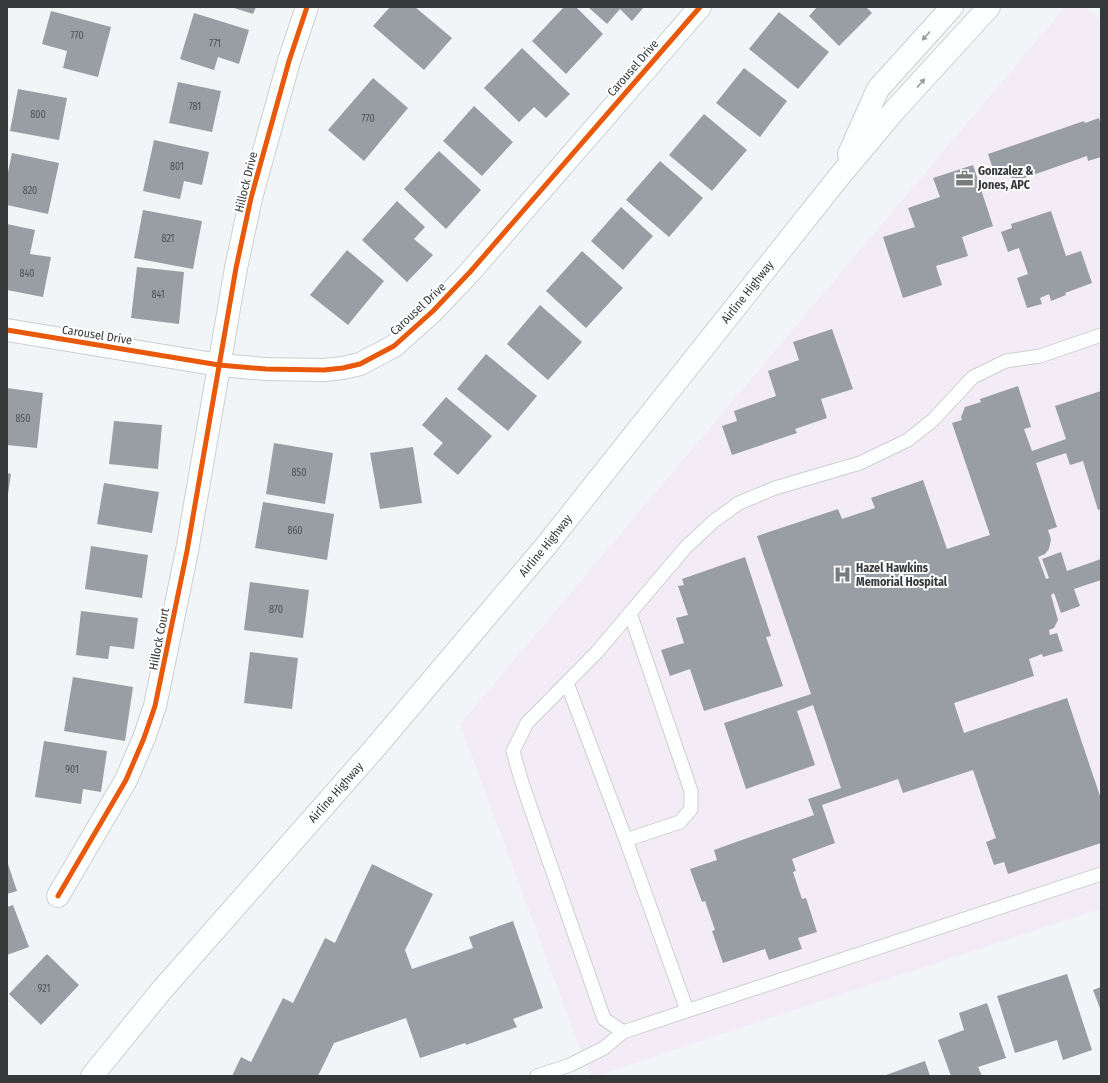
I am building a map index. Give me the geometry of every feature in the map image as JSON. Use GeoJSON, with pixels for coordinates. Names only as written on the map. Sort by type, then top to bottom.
{"type":"FeatureCollection","features":[{"type":"Feature","properties":{"kind":"street","name":"Hillock Drive"},"geometry":{"type":"LineString","coordinates":[[220,365],[236,268],[251,198],[288,61],[307,7]]}},
{"type":"Feature","properties":{"kind":"street","name":"Carousel Drive"},"geometry":{"type":"LineString","coordinates":[[7,330],[220,365],[266,369],[324,370],[360,364],[394,346],[433,311],[470,272],[700,7]]}},
{"type":"Feature","properties":{"kind":"street"},"geometry":{"type":"LineString","coordinates":[[838,178],[878,89],[952,7]]}},
{"type":"Feature","properties":{"kind":"street","name":"Airline Highway"},"geometry":{"type":"LineString","coordinates":[[92,1076],[161,991],[374,749],[545,547],[838,178],[894,111],[989,7]]}},
{"type":"Feature","properties":{"kind":"street","name":"Hillock Court"},"geometry":{"type":"LineString","coordinates":[[58,896],[126,780],[144,738],[155,706],[187,551],[220,365]]}},
{"type":"Feature","properties":{"kind":"lane"},"geometry":{"type":"LineString","coordinates":[[623,1032],[604,1019],[522,783],[513,751],[527,723],[597,652],[686,547],[714,521],[739,502],[774,488],[860,463],[908,440],[933,420],[973,377],[1006,361],[1040,356],[1101,335]]}},
{"type":"Feature","properties":{"kind":"lane"},"geometry":{"type":"LineString","coordinates":[[626,840],[680,822],[691,809],[691,791],[630,613]]}},
{"type":"Feature","properties":{"kind":"lane"},"geometry":{"type":"LineString","coordinates":[[567,683],[626,840],[687,1010]]}},
{"type":"Feature","properties":{"kind":"lane"},"geometry":{"type":"LineString","coordinates":[[537,1076],[570,1065],[604,1048],[623,1032],[1101,874]]}},
{"type":"Feature","properties":{"kind":"shaded area","name":"Hazel Hawkins Memorial Hospital"},"geometry":{"type":"Polygon","coordinates":[[[1065,7],[1086,7],[1101,20],[1101,909],[596,1076],[590,1076],[460,724],[1065,7]]]}},
{"type":"Feature","properties":{"kind":"building"},"geometry":{"type":"Polygon","coordinates":[[[231,7],[256,7],[253,14],[231,7]]]}},
{"type":"Feature","properties":{"kind":"building"},"geometry":{"type":"Polygon","coordinates":[[[390,7],[415,7],[452,38],[424,70],[373,26],[390,7]]]}},
{"type":"Feature","properties":{"kind":"building"},"geometry":{"type":"Polygon","coordinates":[[[564,7],[576,7],[603,34],[566,74],[532,41],[564,7]]]}},
{"type":"Feature","properties":{"kind":"building"},"geometry":{"type":"Polygon","coordinates":[[[588,7],[644,7],[632,21],[620,9],[607,24],[588,7]]]}},
{"type":"Feature","properties":{"kind":"building"},"geometry":{"type":"Polygon","coordinates":[[[817,7],[866,7],[872,13],[839,46],[809,16],[817,7]]]}},
{"type":"Feature","properties":{"kind":"building"},"geometry":{"type":"Polygon","coordinates":[[[51,11],[111,27],[98,77],[63,68],[67,51],[42,44],[51,11]]]}},
{"type":"Feature","properties":{"kind":"building"},"geometry":{"type":"Polygon","coordinates":[[[779,12],[829,52],[798,89],[749,49],[779,12]]]}},
{"type":"Feature","properties":{"kind":"building"},"geometry":{"type":"Polygon","coordinates":[[[194,13],[249,30],[239,64],[218,57],[214,70],[180,59],[194,13]]]}},
{"type":"Feature","properties":{"kind":"building"},"geometry":{"type":"Polygon","coordinates":[[[522,48],[570,94],[546,118],[534,107],[519,122],[484,88],[522,48]]]}},
{"type":"Feature","properties":{"kind":"building"},"geometry":{"type":"Polygon","coordinates":[[[744,68],[787,101],[760,137],[716,103],[744,68]]]}},
{"type":"Feature","properties":{"kind":"building"},"geometry":{"type":"Polygon","coordinates":[[[373,78],[408,108],[364,161],[328,130],[373,78]]]}},
{"type":"Feature","properties":{"kind":"building"},"geometry":{"type":"Polygon","coordinates":[[[178,82],[221,91],[212,132],[169,123],[178,82]]]}},
{"type":"Feature","properties":{"kind":"building"},"geometry":{"type":"Polygon","coordinates":[[[18,89],[67,98],[59,140],[10,131],[18,89]]]}},
{"type":"Feature","properties":{"kind":"building"},"geometry":{"type":"Polygon","coordinates":[[[474,106],[513,142],[482,176],[443,141],[474,106]]]}},
{"type":"Feature","properties":{"kind":"building"},"geometry":{"type":"Polygon","coordinates":[[[704,114],[747,150],[712,191],[669,155],[704,114]]]}},
{"type":"Feature","properties":{"kind":"building"},"geometry":{"type":"Polygon","coordinates":[[[1099,118],[1101,125],[1101,157],[1088,161],[1087,156],[1013,182],[1009,171],[995,175],[988,154],[1084,121],[1085,123],[1099,118]]]}},
{"type":"Feature","properties":{"kind":"building"},"geometry":{"type":"Polygon","coordinates":[[[154,140],[209,152],[202,185],[184,181],[180,199],[143,191],[154,140]]]}},
{"type":"Feature","properties":{"kind":"building"},"geometry":{"type":"Polygon","coordinates":[[[439,151],[481,190],[446,229],[404,189],[439,151]]]}},
{"type":"Feature","properties":{"kind":"building"},"geometry":{"type":"Polygon","coordinates":[[[12,153],[59,163],[48,214],[7,205],[7,177],[12,153]]]}},
{"type":"Feature","properties":{"kind":"building"},"geometry":{"type":"Polygon","coordinates":[[[660,161],[703,198],[669,237],[626,200],[660,161]]]}},
{"type":"Feature","properties":{"kind":"building"},"geometry":{"type":"Polygon","coordinates":[[[973,165],[993,226],[962,237],[968,256],[936,266],[942,285],[903,298],[883,237],[915,227],[908,208],[940,197],[933,178],[973,165]]]}},
{"type":"Feature","properties":{"kind":"building"},"geometry":{"type":"Polygon","coordinates":[[[397,201],[425,227],[414,239],[433,255],[407,282],[362,240],[397,201]]]}},
{"type":"Feature","properties":{"kind":"building"},"geometry":{"type":"Polygon","coordinates":[[[621,207],[653,236],[623,270],[591,241],[621,207]]]}},
{"type":"Feature","properties":{"kind":"building"},"geometry":{"type":"Polygon","coordinates":[[[143,210],[202,221],[193,269],[134,258],[143,210]]]}},
{"type":"Feature","properties":{"kind":"building"},"geometry":{"type":"Polygon","coordinates":[[[1051,211],[1066,256],[1081,251],[1092,283],[1065,293],[1066,295],[1051,301],[1049,294],[1040,298],[1042,304],[1027,308],[1017,278],[1028,274],[1019,248],[1008,252],[1001,232],[1012,228],[1011,224],[1051,211]]]}},
{"type":"Feature","properties":{"kind":"building"},"geometry":{"type":"Polygon","coordinates":[[[7,224],[35,230],[30,254],[51,257],[43,297],[7,290],[7,224]]]}},
{"type":"Feature","properties":{"kind":"building"},"geometry":{"type":"Polygon","coordinates":[[[347,250],[384,281],[348,325],[310,295],[347,250]]]}},
{"type":"Feature","properties":{"kind":"building"},"geometry":{"type":"Polygon","coordinates":[[[582,251],[623,288],[586,328],[546,291],[582,251]]]}},
{"type":"Feature","properties":{"kind":"building"},"geometry":{"type":"Polygon","coordinates":[[[137,267],[184,272],[179,324],[131,318],[137,267]]]}},
{"type":"Feature","properties":{"kind":"building"},"geometry":{"type":"Polygon","coordinates":[[[540,305],[582,342],[548,380],[507,344],[540,305]]]}},
{"type":"Feature","properties":{"kind":"building"},"geometry":{"type":"Polygon","coordinates":[[[832,329],[853,389],[821,399],[827,418],[795,429],[797,433],[732,455],[722,426],[737,421],[734,411],[776,396],[768,371],[799,360],[793,342],[832,329]]]}},
{"type":"Feature","properties":{"kind":"building"},"geometry":{"type":"Polygon","coordinates":[[[486,354],[537,396],[508,431],[457,389],[486,354]]]}},
{"type":"Feature","properties":{"kind":"building"},"geometry":{"type":"Polygon","coordinates":[[[1018,386],[1031,427],[1024,429],[1032,451],[1066,439],[1055,406],[1101,391],[1101,509],[1098,510],[1083,461],[1070,465],[1066,453],[1036,463],[1057,527],[1048,530],[1051,539],[1049,549],[1045,554],[1038,557],[1046,579],[1049,578],[1042,559],[1061,552],[1067,571],[1101,559],[1101,580],[1074,589],[1080,606],[1061,613],[1054,593],[1051,595],[1058,620],[1054,628],[1049,630],[1050,635],[1057,633],[1063,651],[1043,657],[1042,654],[1029,659],[1034,676],[954,703],[964,733],[1067,698],[1101,799],[1101,843],[1008,874],[1004,862],[994,865],[986,842],[996,838],[973,770],[903,793],[898,779],[822,805],[835,843],[792,859],[796,871],[793,872],[802,899],[806,898],[817,932],[798,938],[802,949],[769,960],[765,949],[723,963],[712,931],[715,930],[705,901],[702,902],[690,869],[717,860],[714,850],[814,815],[808,799],[841,788],[813,705],[797,711],[815,765],[746,789],[724,723],[811,694],[757,536],[838,509],[842,519],[875,508],[871,498],[923,480],[947,549],[990,535],[952,423],[962,420],[961,417],[965,407],[981,402],[980,399],[1018,386]]]}},
{"type":"Feature","properties":{"kind":"building"},"geometry":{"type":"Polygon","coordinates":[[[7,388],[43,393],[37,448],[7,445],[7,388]]]}},
{"type":"Feature","properties":{"kind":"building"},"geometry":{"type":"Polygon","coordinates":[[[446,397],[492,436],[458,475],[433,454],[443,443],[422,425],[446,397]]]}},
{"type":"Feature","properties":{"kind":"building"},"geometry":{"type":"Polygon","coordinates":[[[114,421],[162,425],[158,469],[109,464],[114,421]]]}},
{"type":"Feature","properties":{"kind":"building"},"geometry":{"type":"Polygon","coordinates":[[[274,443],[333,453],[325,504],[266,494],[274,443]]]}},
{"type":"Feature","properties":{"kind":"building"},"geometry":{"type":"Polygon","coordinates":[[[413,447],[422,503],[380,509],[370,453],[413,447]]]}},
{"type":"Feature","properties":{"kind":"building"},"geometry":{"type":"Polygon","coordinates":[[[7,473],[11,474],[8,494],[7,494],[7,473]]]}},
{"type":"Feature","properties":{"kind":"building"},"geometry":{"type":"Polygon","coordinates":[[[104,483],[159,492],[152,533],[97,524],[104,483]]]}},
{"type":"Feature","properties":{"kind":"building"},"geometry":{"type":"Polygon","coordinates":[[[263,502],[334,514],[327,560],[255,548],[263,502]]]}},
{"type":"Feature","properties":{"kind":"building"},"geometry":{"type":"Polygon","coordinates":[[[91,546],[148,555],[142,598],[85,589],[91,546]]]}},
{"type":"Feature","properties":{"kind":"building"},"geometry":{"type":"Polygon","coordinates":[[[745,557],[771,636],[766,637],[783,686],[704,711],[690,669],[670,676],[661,650],[684,643],[676,618],[688,615],[678,586],[684,585],[682,579],[745,557]]]}},
{"type":"Feature","properties":{"kind":"building"},"geometry":{"type":"Polygon","coordinates":[[[250,582],[309,590],[303,638],[244,630],[250,582]]]}},
{"type":"Feature","properties":{"kind":"building"},"geometry":{"type":"Polygon","coordinates":[[[81,611],[138,618],[134,649],[110,646],[108,659],[76,655],[81,611]]]}},
{"type":"Feature","properties":{"kind":"building"},"geometry":{"type":"Polygon","coordinates":[[[250,652],[298,658],[292,709],[244,703],[250,652]]]}},
{"type":"Feature","properties":{"kind":"building"},"geometry":{"type":"Polygon","coordinates":[[[73,677],[133,687],[125,741],[64,731],[73,677]]]}},
{"type":"Feature","properties":{"kind":"building"},"geometry":{"type":"Polygon","coordinates":[[[44,741],[107,751],[101,792],[83,789],[81,804],[35,797],[44,741]]]}},
{"type":"Feature","properties":{"kind":"building"},"geometry":{"type":"Polygon","coordinates":[[[7,861],[17,891],[7,894],[7,861]]]}},
{"type":"Feature","properties":{"kind":"building"},"geometry":{"type":"Polygon","coordinates":[[[372,864],[433,894],[405,950],[412,969],[473,948],[469,937],[513,921],[543,1008],[513,1019],[517,1027],[466,1045],[465,1043],[420,1058],[406,1018],[334,1043],[318,1076],[232,1076],[241,1057],[251,1062],[283,998],[293,1003],[325,938],[335,943],[372,864]]]}},
{"type":"Feature","properties":{"kind":"building"},"geometry":{"type":"Polygon","coordinates":[[[13,905],[29,947],[7,955],[7,907],[13,905]]]}},
{"type":"Feature","properties":{"kind":"building"},"geometry":{"type":"Polygon","coordinates":[[[47,954],[79,985],[41,1025],[9,994],[47,954]]]}},
{"type":"Feature","properties":{"kind":"building"},"geometry":{"type":"Polygon","coordinates":[[[1067,974],[1092,1050],[1063,1060],[1057,1040],[1015,1053],[997,996],[1067,974]]]}},
{"type":"Feature","properties":{"kind":"building"},"geometry":{"type":"Polygon","coordinates":[[[1101,987],[1101,1011],[1093,990],[1101,987]]]}},
{"type":"Feature","properties":{"kind":"building"},"geometry":{"type":"Polygon","coordinates":[[[987,1003],[1006,1058],[978,1067],[982,1076],[951,1076],[938,1040],[964,1030],[959,1013],[987,1003]]]}},
{"type":"Feature","properties":{"kind":"building"},"geometry":{"type":"Polygon","coordinates":[[[925,1061],[930,1076],[883,1076],[925,1061]]]}},
{"type":"Feature","properties":{"kind":"cycle path"},"geometry":{"type":"LineString","coordinates":[[58,896],[126,780],[144,738],[155,706],[187,551],[236,268],[251,198],[289,61],[307,7]]}},
{"type":"Feature","properties":{"kind":"cycle path"},"geometry":{"type":"LineString","coordinates":[[7,330],[219,365],[266,369],[324,370],[360,364],[394,346],[433,311],[470,272],[700,7]]}},
{"type":"Feature","properties":{"kind":"place","name":"Gonzalez & Jones, APC"},"geometry":{"type":"Point","coordinates":[965,178]}},
{"type":"Feature","properties":{"kind":"place","name":"Hazel Hawkins Memorial Hospital"},"geometry":{"type":"Point","coordinates":[843,575]}}]}
